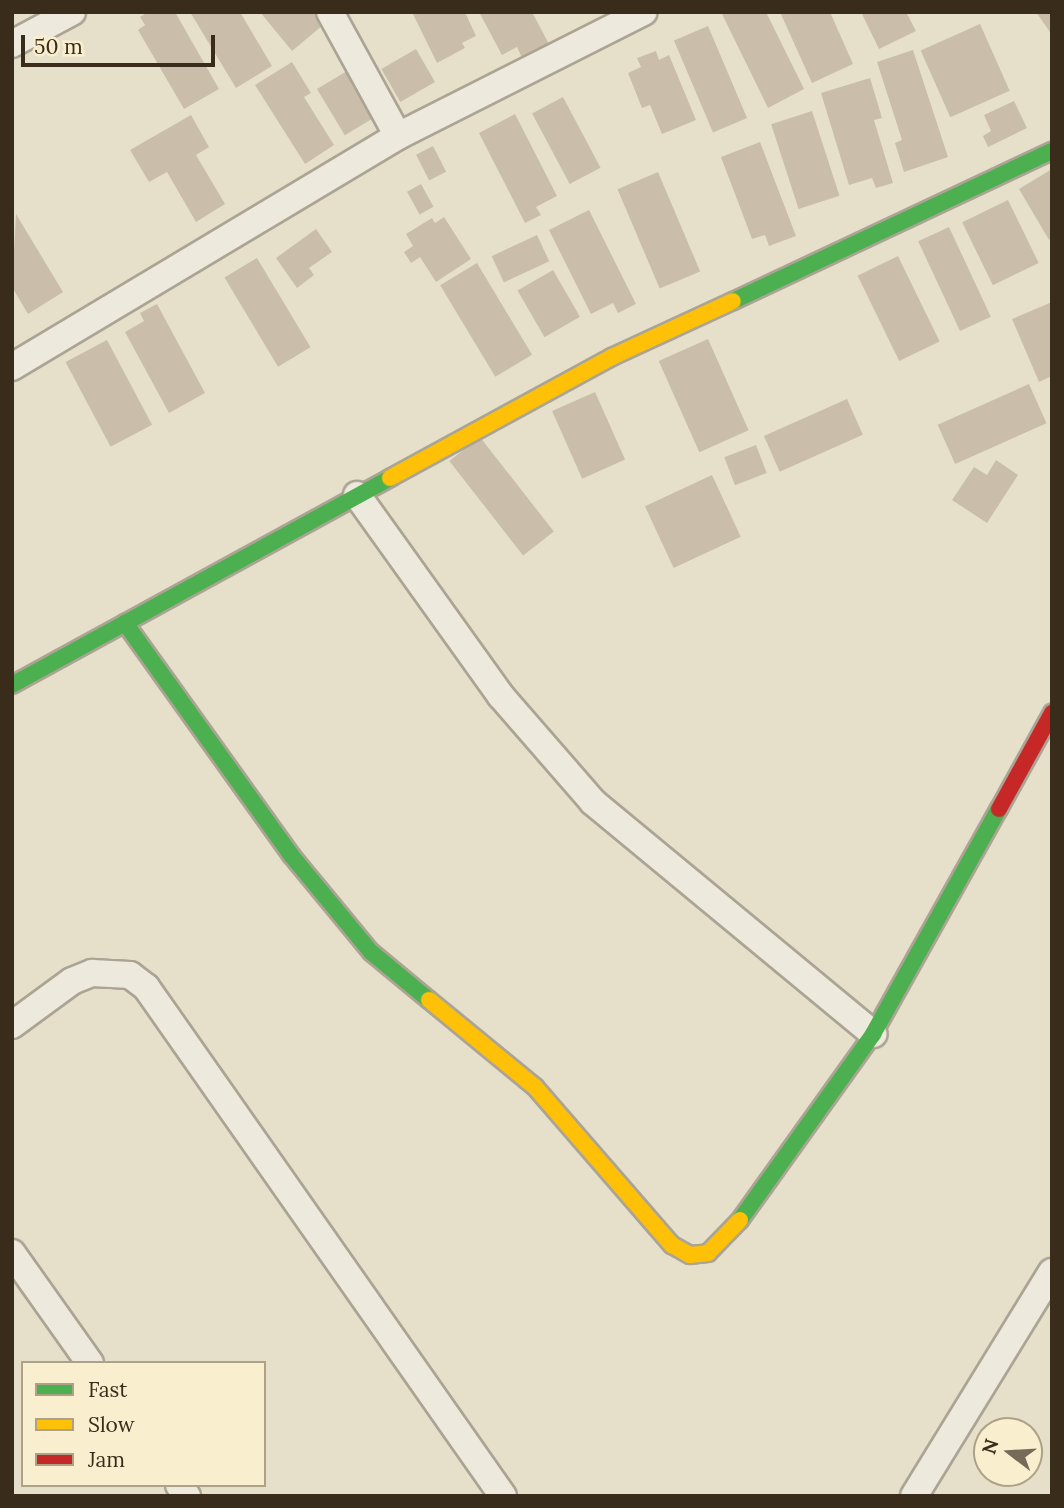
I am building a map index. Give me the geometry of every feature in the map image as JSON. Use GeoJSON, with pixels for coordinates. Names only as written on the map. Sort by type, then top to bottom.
{"type":"FeatureCollection","features":[{"type":"Feature","properties":{"kind":"street"},"geometry":{"type":"LineString","coordinates":[[12,44],[72,12]]}},
{"type":"Feature","properties":{"kind":"street"},"geometry":{"type":"LineString","coordinates":[[330,12],[398,136]]}},
{"type":"Feature","properties":{"kind":"street"},"geometry":{"type":"LineString","coordinates":[[12,367],[398,136],[629,16]]}},
{"type":"Feature","properties":{"kind":"street"},"geometry":{"type":"LineString","coordinates":[[13,683],[612,357],[1052,151]]}},
{"type":"Feature","properties":{"kind":"street"},"geometry":{"type":"LineString","coordinates":[[357,495],[501,696],[593,802],[873,1034]]}},
{"type":"Feature","properties":{"kind":"street"},"geometry":{"type":"LineString","coordinates":[[125,623],[291,855],[370,952],[535,1087],[680,1251],[708,1254],[738,1223],[873,1034],[1052,713]]}},
{"type":"Feature","properties":{"kind":"street"},"geometry":{"type":"LineString","coordinates":[[12,1025],[72,981],[92,973],[130,975],[146,987],[503,1496]]}},
{"type":"Feature","properties":{"kind":"street"},"geometry":{"type":"LineString","coordinates":[[12,1253],[89,1361]]}},
{"type":"Feature","properties":{"kind":"street"},"geometry":{"type":"LineString","coordinates":[[914,1496],[1052,1272]]}},
{"type":"Feature","properties":{"kind":"building"},"geometry":{"type":"Polygon","coordinates":[[[148,12],[175,12],[219,89],[184,109],[138,30],[145,25],[140,17],[148,12]]]}},
{"type":"Feature","properties":{"kind":"building"},"geometry":{"type":"Polygon","coordinates":[[[190,12],[240,12],[272,66],[236,88],[190,12]]]}},
{"type":"Feature","properties":{"kind":"building"},"geometry":{"type":"Polygon","coordinates":[[[260,12],[323,12],[329,20],[292,51],[260,12]]]}},
{"type":"Feature","properties":{"kind":"building"},"geometry":{"type":"Polygon","coordinates":[[[412,12],[465,12],[476,36],[462,43],[465,48],[437,63],[412,12]]]}},
{"type":"Feature","properties":{"kind":"building"},"geometry":{"type":"Polygon","coordinates":[[[479,12],[532,12],[549,44],[522,58],[517,47],[502,55],[479,12]]]}},
{"type":"Feature","properties":{"kind":"building"},"geometry":{"type":"Polygon","coordinates":[[[766,12],[804,89],[768,108],[722,14],[766,12]]]}},
{"type":"Feature","properties":{"kind":"building"},"geometry":{"type":"Polygon","coordinates":[[[780,12],[830,12],[853,64],[812,83],[780,12]]]}},
{"type":"Feature","properties":{"kind":"building"},"geometry":{"type":"Polygon","coordinates":[[[861,12],[906,12],[916,31],[879,49],[861,12]]]}},
{"type":"Feature","properties":{"kind":"building"},"geometry":{"type":"Polygon","coordinates":[[[1036,12],[1052,12],[1052,35],[1036,12]]]}},
{"type":"Feature","properties":{"kind":"building"},"geometry":{"type":"Polygon","coordinates":[[[980,24],[1010,91],[950,117],[921,50],[980,24]]]}},
{"type":"Feature","properties":{"kind":"building"},"geometry":{"type":"Polygon","coordinates":[[[708,26],[747,118],[713,133],[674,40],[708,26]]]}},
{"type":"Feature","properties":{"kind":"building"},"geometry":{"type":"Polygon","coordinates":[[[416,49],[435,82],[400,102],[381,69],[416,49]]]}},
{"type":"Feature","properties":{"kind":"building"},"geometry":{"type":"Polygon","coordinates":[[[913,50],[948,157],[904,172],[895,143],[902,140],[877,62],[913,50]]]}},
{"type":"Feature","properties":{"kind":"building"},"geometry":{"type":"Polygon","coordinates":[[[656,51],[659,60],[669,55],[696,120],[662,134],[650,105],[642,108],[628,73],[641,67],[637,58],[656,51]]]}},
{"type":"Feature","properties":{"kind":"building"},"geometry":{"type":"Polygon","coordinates":[[[292,62],[311,93],[304,97],[334,145],[305,164],[255,85],[292,62]]]}},
{"type":"Feature","properties":{"kind":"building"},"geometry":{"type":"Polygon","coordinates":[[[347,71],[375,117],[345,135],[317,89],[347,71]]]}},
{"type":"Feature","properties":{"kind":"building"},"geometry":{"type":"Polygon","coordinates":[[[870,78],[882,118],[874,120],[893,183],[876,188],[872,178],[849,185],[821,93],[870,78]]]}},
{"type":"Feature","properties":{"kind":"building"},"geometry":{"type":"Polygon","coordinates":[[[563,97],[601,168],[570,184],[532,113],[563,97]]]}},
{"type":"Feature","properties":{"kind":"building"},"geometry":{"type":"Polygon","coordinates":[[[1014,101],[1027,128],[988,147],[983,136],[991,131],[984,115],[1014,101]]]}},
{"type":"Feature","properties":{"kind":"building"},"geometry":{"type":"Polygon","coordinates":[[[812,111],[840,196],[799,209],[771,124],[812,111]]]}},
{"type":"Feature","properties":{"kind":"building"},"geometry":{"type":"Polygon","coordinates":[[[515,114],[557,196],[536,207],[541,215],[525,223],[479,133],[515,114]]]}},
{"type":"Feature","properties":{"kind":"building"},"geometry":{"type":"Polygon","coordinates":[[[191,115],[209,147],[196,155],[225,204],[196,222],[167,172],[149,182],[130,150],[191,115]]]}},
{"type":"Feature","properties":{"kind":"building"},"geometry":{"type":"Polygon","coordinates":[[[760,142],[796,236],[769,246],[765,235],[752,239],[721,157],[760,142]]]}},
{"type":"Feature","properties":{"kind":"building"},"geometry":{"type":"Polygon","coordinates":[[[433,146],[446,172],[429,180],[416,155],[433,146]]]}},
{"type":"Feature","properties":{"kind":"building"},"geometry":{"type":"Polygon","coordinates":[[[1052,169],[1052,238],[1049,240],[1019,189],[1052,169]]]}},
{"type":"Feature","properties":{"kind":"building"},"geometry":{"type":"Polygon","coordinates":[[[658,172],[700,271],[660,289],[617,189],[658,172]]]}},
{"type":"Feature","properties":{"kind":"building"},"geometry":{"type":"Polygon","coordinates":[[[421,184],[434,207],[420,214],[407,192],[421,184]]]}},
{"type":"Feature","properties":{"kind":"building"},"geometry":{"type":"Polygon","coordinates":[[[1008,200],[1039,263],[993,285],[962,222],[1008,200]]]}},
{"type":"Feature","properties":{"kind":"building"},"geometry":{"type":"Polygon","coordinates":[[[589,210],[636,304],[618,313],[613,303],[591,314],[549,230],[589,210]]]}},
{"type":"Feature","properties":{"kind":"building"},"geometry":{"type":"Polygon","coordinates":[[[16,214],[63,292],[28,314],[12,287],[16,214]]]}},
{"type":"Feature","properties":{"kind":"building"},"geometry":{"type":"Polygon","coordinates":[[[444,217],[471,259],[436,282],[420,257],[411,263],[404,252],[413,246],[406,234],[432,218],[435,223],[444,217]]]}},
{"type":"Feature","properties":{"kind":"building"},"geometry":{"type":"Polygon","coordinates":[[[949,227],[991,317],[960,331],[918,241],[949,227]]]}},
{"type":"Feature","properties":{"kind":"building"},"geometry":{"type":"Polygon","coordinates":[[[316,229],[332,252],[309,268],[314,275],[297,288],[276,258],[316,229]]]}},
{"type":"Feature","properties":{"kind":"building"},"geometry":{"type":"Polygon","coordinates":[[[537,235],[549,261],[504,282],[492,256],[537,235]]]}},
{"type":"Feature","properties":{"kind":"building"},"geometry":{"type":"Polygon","coordinates":[[[898,256],[940,341],[899,361],[858,276],[898,256]]]}},
{"type":"Feature","properties":{"kind":"building"},"geometry":{"type":"Polygon","coordinates":[[[257,258],[311,347],[278,367],[224,278],[257,258]]]}},
{"type":"Feature","properties":{"kind":"building"},"geometry":{"type":"Polygon","coordinates":[[[477,263],[532,355],[495,377],[440,285],[477,263]]]}},
{"type":"Feature","properties":{"kind":"building"},"geometry":{"type":"Polygon","coordinates":[[[553,270],[580,317],[544,337],[517,290],[553,270]]]}},
{"type":"Feature","properties":{"kind":"building"},"geometry":{"type":"Polygon","coordinates":[[[1052,302],[1052,376],[1039,382],[1012,319],[1052,302]]]}},
{"type":"Feature","properties":{"kind":"building"},"geometry":{"type":"Polygon","coordinates":[[[157,304],[205,393],[169,413],[125,332],[144,321],[140,313],[157,304]]]}},
{"type":"Feature","properties":{"kind":"building"},"geometry":{"type":"Polygon","coordinates":[[[708,339],[749,430],[699,452],[659,361],[708,339]]]}},
{"type":"Feature","properties":{"kind":"building"},"geometry":{"type":"Polygon","coordinates":[[[107,340],[152,425],[111,447],[66,362],[107,340]]]}},
{"type":"Feature","properties":{"kind":"building"},"geometry":{"type":"Polygon","coordinates":[[[1029,384],[1046,423],[955,464],[938,425],[1029,384]]]}},
{"type":"Feature","properties":{"kind":"building"},"geometry":{"type":"Polygon","coordinates":[[[595,392],[625,460],[582,479],[552,411],[595,392]]]}},
{"type":"Feature","properties":{"kind":"building"},"geometry":{"type":"Polygon","coordinates":[[[847,399],[863,435],[780,472],[764,436],[847,399]]]}},
{"type":"Feature","properties":{"kind":"building"},"geometry":{"type":"Polygon","coordinates":[[[480,437],[554,532],[523,556],[449,461],[480,437]]]}},
{"type":"Feature","properties":{"kind":"building"},"geometry":{"type":"Polygon","coordinates":[[[756,445],[767,473],[735,485],[724,457],[756,445]]]}},
{"type":"Feature","properties":{"kind":"building"},"geometry":{"type":"Polygon","coordinates":[[[996,460],[1018,475],[987,523],[952,500],[974,467],[987,475],[996,460]]]}},
{"type":"Feature","properties":{"kind":"building"},"geometry":{"type":"Polygon","coordinates":[[[712,475],[741,537],[674,568],[645,506],[712,475]]]}},
{"type":"Feature","properties":{"kind":"traffic: fast"},"geometry":{"type":"LineString","coordinates":[[733,301],[1052,151]]}},
{"type":"Feature","properties":{"kind":"traffic: fast"},"geometry":{"type":"LineString","coordinates":[[12,685],[390,478]]}},
{"type":"Feature","properties":{"kind":"traffic: fast"},"geometry":{"type":"LineString","coordinates":[[125,623],[291,855],[371,952],[429,1000]]}},
{"type":"Feature","properties":{"kind":"traffic: fast"},"geometry":{"type":"LineString","coordinates":[[740,1220],[873,1034],[999,809]]}},
{"type":"Feature","properties":{"kind":"traffic: slow"},"geometry":{"type":"LineString","coordinates":[[390,478],[612,357],[733,301]]}},
{"type":"Feature","properties":{"kind":"traffic: slow"},"geometry":{"type":"LineString","coordinates":[[429,1000],[535,1087],[672,1245],[690,1255],[708,1253],[740,1220]]}},
{"type":"Feature","properties":{"kind":"traffic: jam"},"geometry":{"type":"LineString","coordinates":[[999,809],[1052,713]]}}]}
